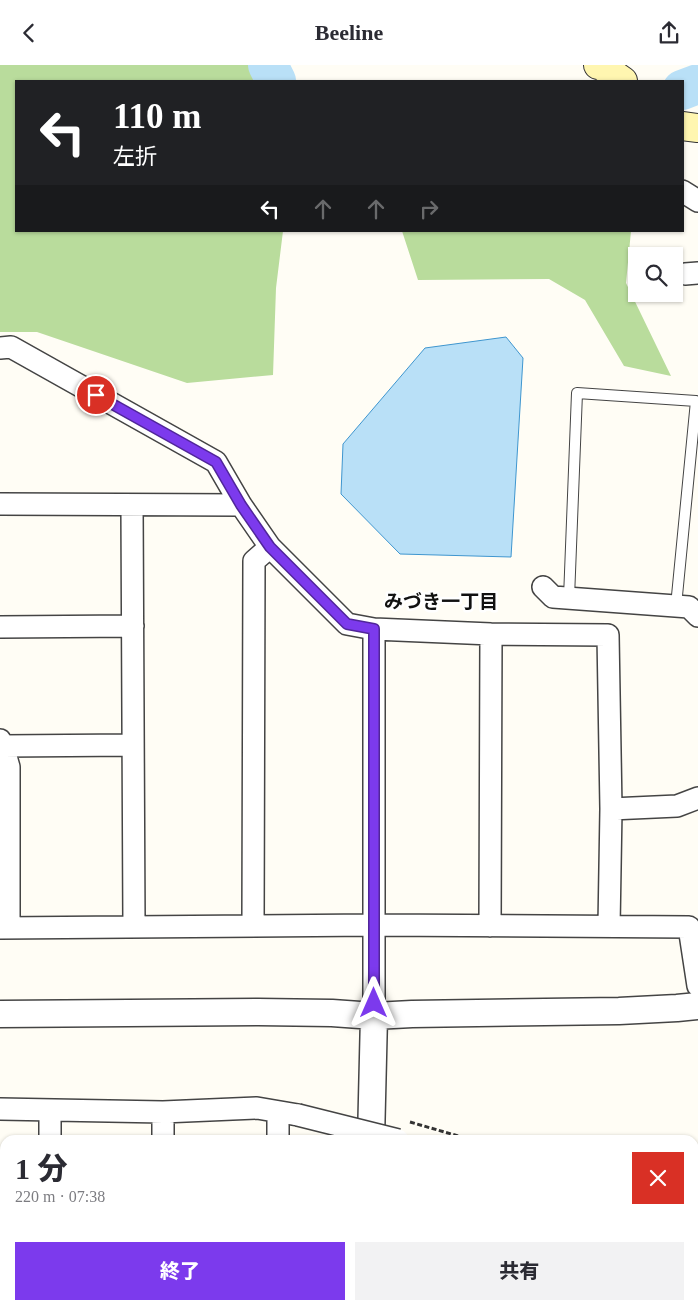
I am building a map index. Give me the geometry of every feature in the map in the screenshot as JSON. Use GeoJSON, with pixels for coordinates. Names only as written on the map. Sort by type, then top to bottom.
{"type":"FeatureCollection","features":[{"type":"Feature","properties":{"kind":"main road"},"geometry":{"type":"LineString","coordinates":[[598,65],[622,80]]}},
{"type":"Feature","properties":{"kind":"main road"},"geometry":{"type":"LineString","coordinates":[[684,126],[698,128]]}},
{"type":"Feature","properties":{"kind":"street"},"geometry":{"type":"LineString","coordinates":[[684,192],[698,201]]}},
{"type":"Feature","properties":{"kind":"street"},"geometry":{"type":"LineString","coordinates":[[0,348],[11,347],[216,462],[241,505],[270,547],[347,624],[374,629],[491,634],[608,635],[611,809],[609,926]]}},
{"type":"Feature","properties":{"kind":"street"},"geometry":{"type":"LineString","coordinates":[[0,504],[241,505]]}},
{"type":"Feature","properties":{"kind":"street"},"geometry":{"type":"LineString","coordinates":[[132,505],[134,927]]}},
{"type":"Feature","properties":{"kind":"street"},"geometry":{"type":"LineString","coordinates":[[253,926],[254,561],[270,547]]}},
{"type":"Feature","properties":{"kind":"street"},"geometry":{"type":"LineString","coordinates":[[543,587],[553,597],[689,607],[698,616]]}},
{"type":"Feature","properties":{"kind":"street"},"geometry":{"type":"LineString","coordinates":[[0,627],[133,625]]}},
{"type":"Feature","properties":{"kind":"street"},"geometry":{"type":"LineString","coordinates":[[371,1135],[374,1016],[374,629]]}},
{"type":"Feature","properties":{"kind":"street"},"geometry":{"type":"LineString","coordinates":[[490,926],[491,634]]}},
{"type":"Feature","properties":{"kind":"street"},"geometry":{"type":"LineString","coordinates":[[134,745],[27,745],[2,743],[9,767],[4,928],[694,925],[698,987]]}},
{"type":"Feature","properties":{"kind":"street"},"geometry":{"type":"LineString","coordinates":[[611,809],[677,807],[698,798]]}},
{"type":"Feature","properties":{"kind":"street"},"geometry":{"type":"LineString","coordinates":[[0,1014],[258,1012],[332,1013],[374,1016],[619,1011],[677,1009],[698,1006]]}},
{"type":"Feature","properties":{"kind":"street"},"geometry":{"type":"LineString","coordinates":[[0,1109],[163,1112],[257,1108],[377,1135]]}},
{"type":"Feature","properties":{"kind":"street"},"geometry":{"type":"LineString","coordinates":[[50,1110],[50,1135]]}},
{"type":"Feature","properties":{"kind":"street"},"geometry":{"type":"LineString","coordinates":[[163,1112],[163,1135]]}},
{"type":"Feature","properties":{"kind":"street"},"geometry":{"type":"LineString","coordinates":[[280,1135],[288,1114]]}},
{"type":"Feature","properties":{"kind":"lane"},"geometry":{"type":"LineString","coordinates":[[569,598],[577,393],[696,401],[676,606]]}},
{"type":"Feature","properties":{"kind":"path"},"geometry":{"type":"LineString","coordinates":[[404,1120],[455,1135]]}},
{"type":"Feature","properties":{"kind":"green space"},"geometry":{"type":"Polygon","coordinates":[[[0,65],[252,65],[261,80],[15,80],[15,232],[283,232],[276,288],[273,375],[187,383],[37,332],[0,332],[0,65]]]}},
{"type":"Feature","properties":{"kind":"green space"},"geometry":{"type":"Polygon","coordinates":[[[402,232],[631,232],[626,283],[628,287],[628,302],[635,302],[671,376],[624,366],[585,300],[549,279],[418,280],[402,232]]]}},
{"type":"Feature","properties":{"kind":"water"},"geometry":{"type":"Polygon","coordinates":[[[506,337],[523,358],[511,557],[400,554],[341,494],[343,444],[425,348],[506,337]]]}},
{"type":"Feature","properties":{"kind":"waterway"},"geometry":{"type":"LineString","coordinates":[[268,65],[276,80]]}},
{"type":"Feature","properties":{"kind":"waterway"},"geometry":{"type":"LineString","coordinates":[[684,89],[698,84]]}},
{"type":"Feature","properties":{"kind":"district","name":"みづき一丁目"},"geometry":{"type":"Point","coordinates":[441,601]}},
{"type":"Feature","properties":{"kind":"route"},"geometry":{"type":"LineString","coordinates":[[96,395],[216,462],[241,505],[270,547],[347,624],[374,629],[374,1003]]}}]}
